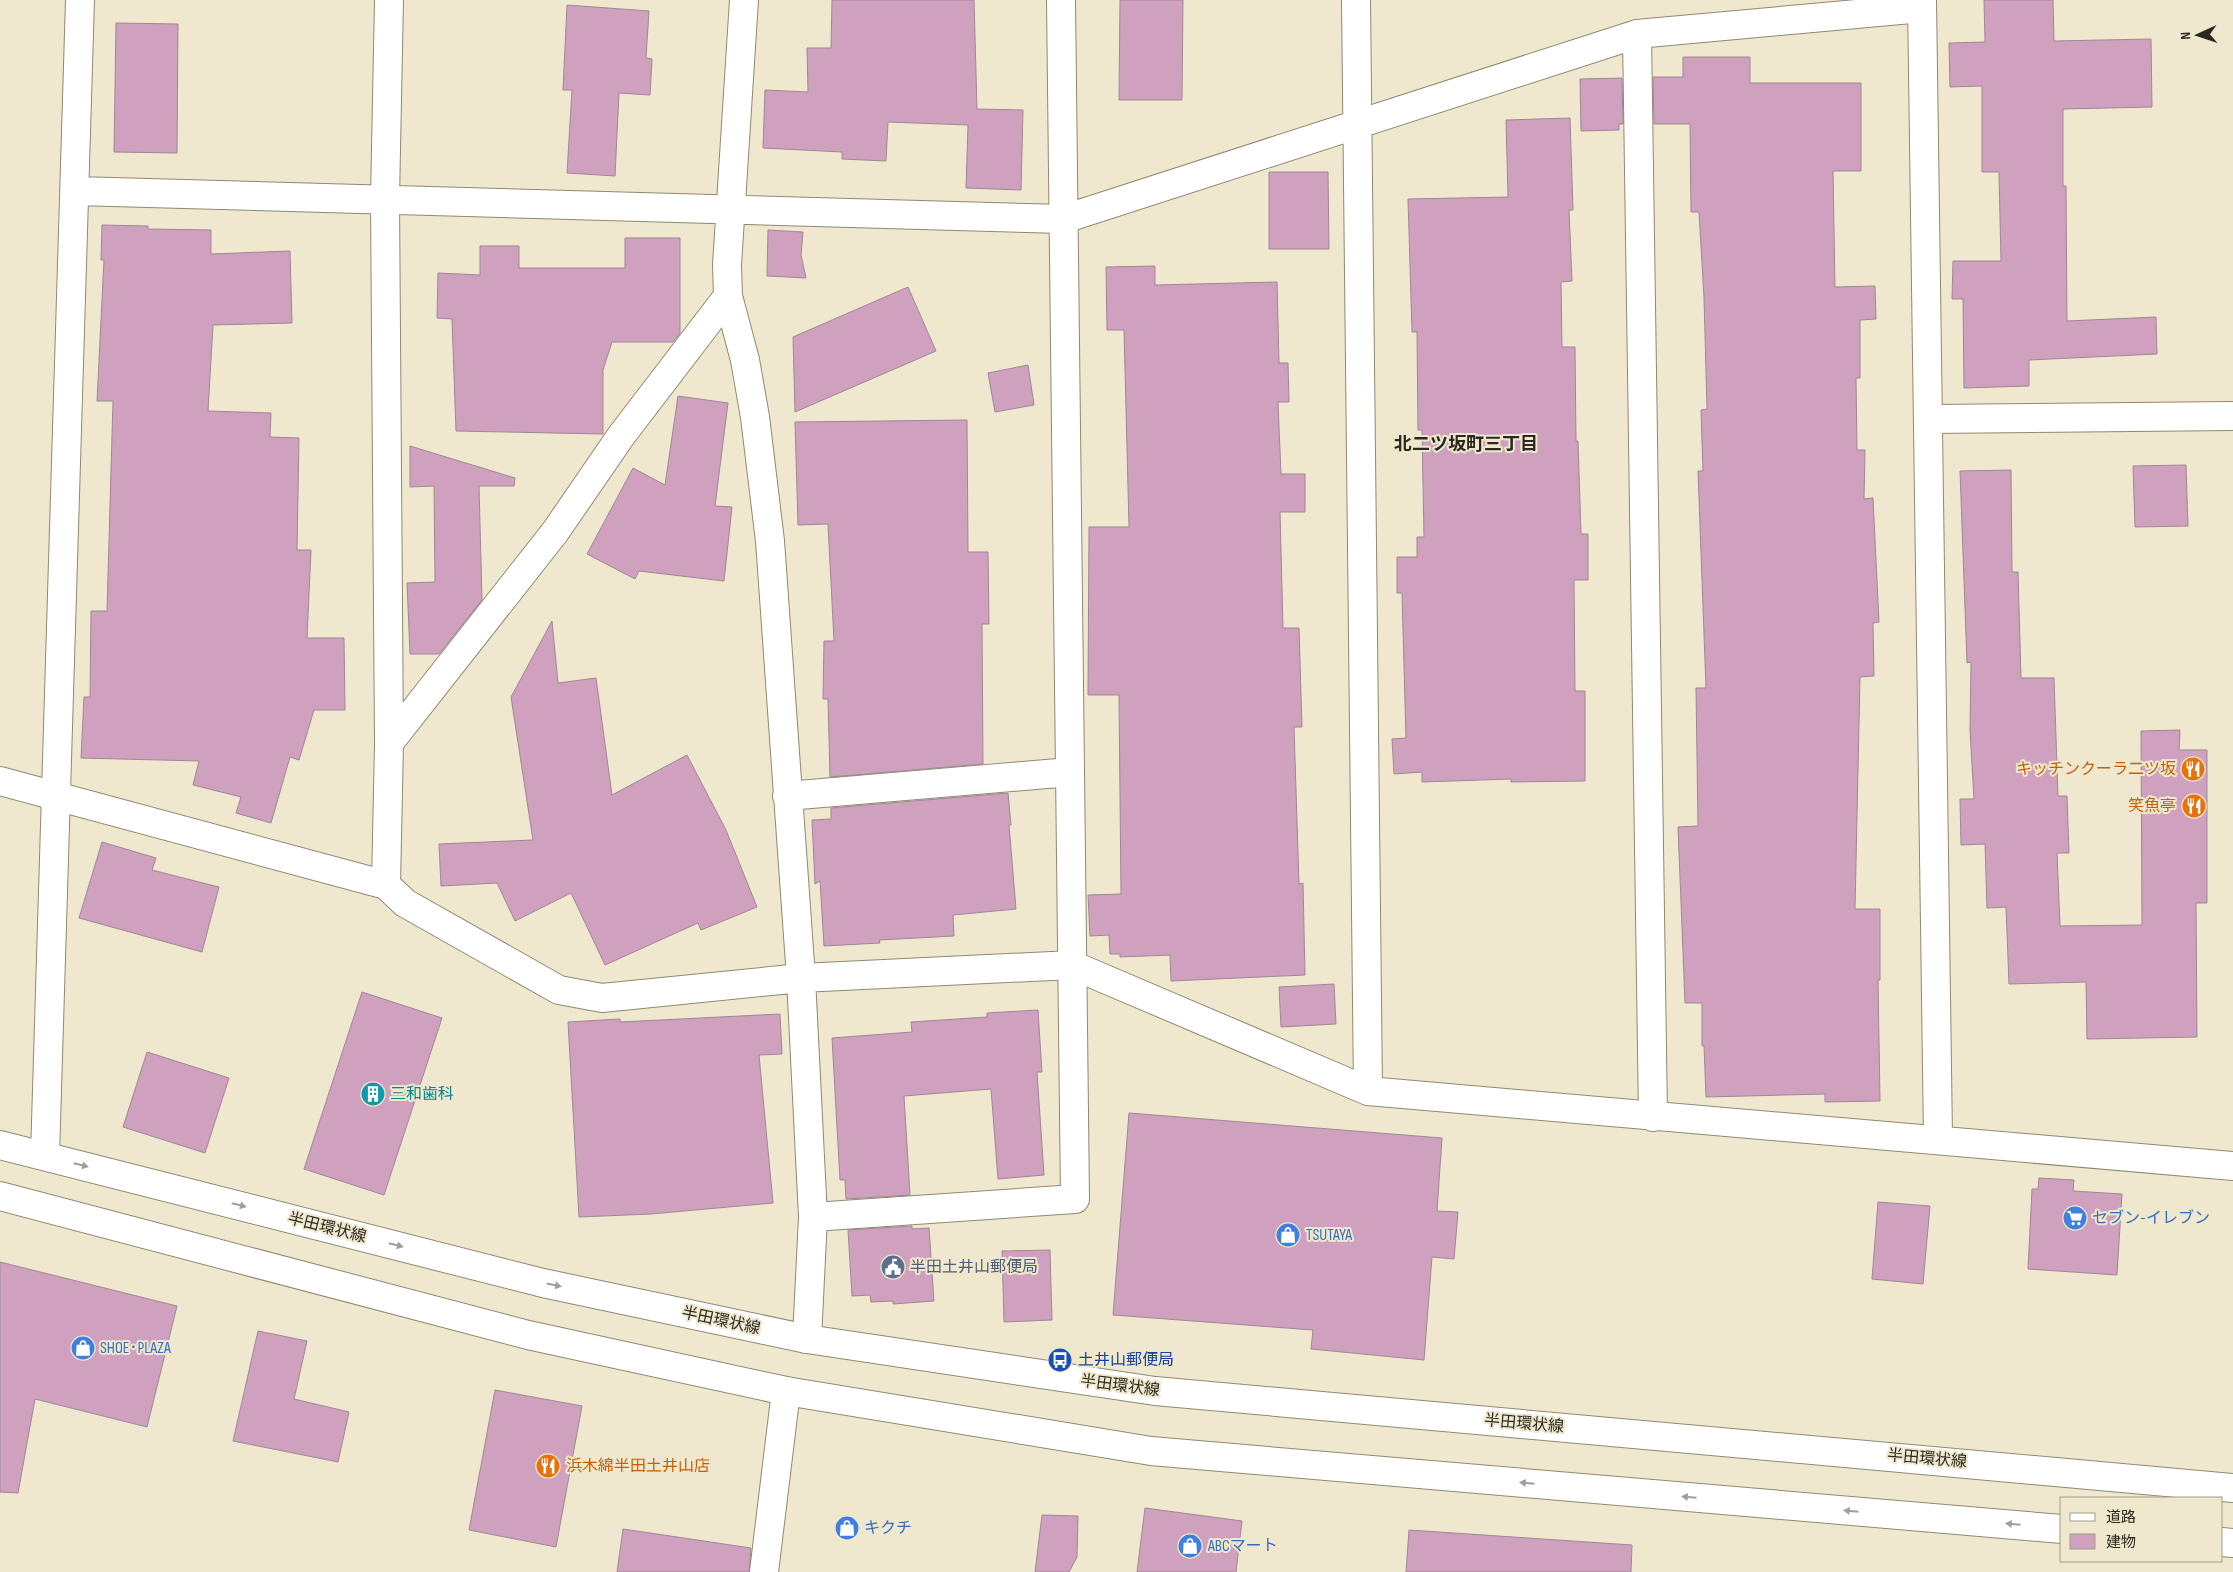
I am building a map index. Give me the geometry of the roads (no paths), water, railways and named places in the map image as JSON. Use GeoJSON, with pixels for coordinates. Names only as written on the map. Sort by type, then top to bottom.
{"type":"FeatureCollection","features":[{"type":"Feature","properties":{"kind":"street"},"geometry":{"type":"LineString","coordinates":[[46,1156],[55,796],[76,191],[80,0]]}},
{"type":"Feature","properties":{"kind":"street"},"geometry":{"type":"LineString","coordinates":[[386,885],[388,744],[385,199],[389,0]]}},
{"type":"Feature","properties":{"kind":"street"},"geometry":{"type":"LineString","coordinates":[[744,0],[727,265],[728,296],[744,360],[755,417],[770,541],[800,978],[813,1217],[807,1339]]}},
{"type":"Feature","properties":{"kind":"street"},"geometry":{"type":"LineString","coordinates":[[813,1217],[1074,1199],[1061,0]]}},
{"type":"Feature","properties":{"kind":"street"},"geometry":{"type":"LineString","coordinates":[[1356,0],[1368,1091]]}},
{"type":"Feature","properties":{"kind":"street"},"geometry":{"type":"LineString","coordinates":[[76,191],[1064,219],[1356,123],[1637,34],[1922,4],[1938,1140]]}},
{"type":"Feature","properties":{"kind":"street"},"geometry":{"type":"LineString","coordinates":[[1637,34],[1653,1117]]}},
{"type":"Feature","properties":{"kind":"street"},"geometry":{"type":"LineString","coordinates":[[388,744],[556,532],[620,436],[728,296]]}},
{"type":"Feature","properties":{"kind":"street"},"geometry":{"type":"LineString","coordinates":[[1929,419],[2233,416]]}},
{"type":"Feature","properties":{"kind":"street"},"geometry":{"type":"LineString","coordinates":[[787,796],[1070,772]]}},
{"type":"Feature","properties":{"kind":"street"},"geometry":{"type":"LineString","coordinates":[[0,781],[386,885],[406,903],[560,990],[602,998],[800,978],[1072,965],[1368,1091],[2233,1166]]}},
{"type":"Feature","properties":{"kind":"street","name":"半田環状線"},"geometry":{"type":"LineString","coordinates":[[0,1145],[543,1283],[807,1339],[1155,1391],[2233,1488]]}},
{"type":"Feature","properties":{"kind":"street"},"geometry":{"type":"LineString","coordinates":[[0,1196],[528,1335],[786,1391],[1151,1451],[2060,1528]]}},
{"type":"Feature","properties":{"kind":"street"},"geometry":{"type":"LineString","coordinates":[[764,1572],[786,1391]]}},
{"type":"Feature","properties":{"kind":"place","name":"キッチンクーラ二ツ坂"},"geometry":{"type":"Point","coordinates":[2193,769]}},
{"type":"Feature","properties":{"kind":"place","name":"笑魚亭"},"geometry":{"type":"Point","coordinates":[2194,806]}},
{"type":"Feature","properties":{"kind":"place","name":"三和歯科"},"geometry":{"type":"Point","coordinates":[373,1094]}},
{"type":"Feature","properties":{"kind":"place","name":"セブン-イレブン"},"geometry":{"type":"Point","coordinates":[2075,1218]}},
{"type":"Feature","properties":{"kind":"place","name":"TSUTAYA"},"geometry":{"type":"Point","coordinates":[1288,1235]}},
{"type":"Feature","properties":{"kind":"place","name":"半田土井山郵便局"},"geometry":{"type":"Point","coordinates":[893,1267]}},
{"type":"Feature","properties":{"kind":"place","name":"SHOE･PLAZA"},"geometry":{"type":"Point","coordinates":[83,1348]}},
{"type":"Feature","properties":{"kind":"place","name":"土井山郵便局"},"geometry":{"type":"Point","coordinates":[1060,1360]}},
{"type":"Feature","properties":{"kind":"place","name":"浜木綿半田土井山店"},"geometry":{"type":"Point","coordinates":[548,1466]}},
{"type":"Feature","properties":{"kind":"place","name":"キクチ"},"geometry":{"type":"Point","coordinates":[847,1528]}},
{"type":"Feature","properties":{"kind":"place","name":"ABCマート"},"geometry":{"type":"Point","coordinates":[1190,1546]}},
{"type":"Feature","properties":{"kind":"district","name":"北二ツ坂町三丁目"},"geometry":{"type":"Point","coordinates":[1466,444]}}]}
